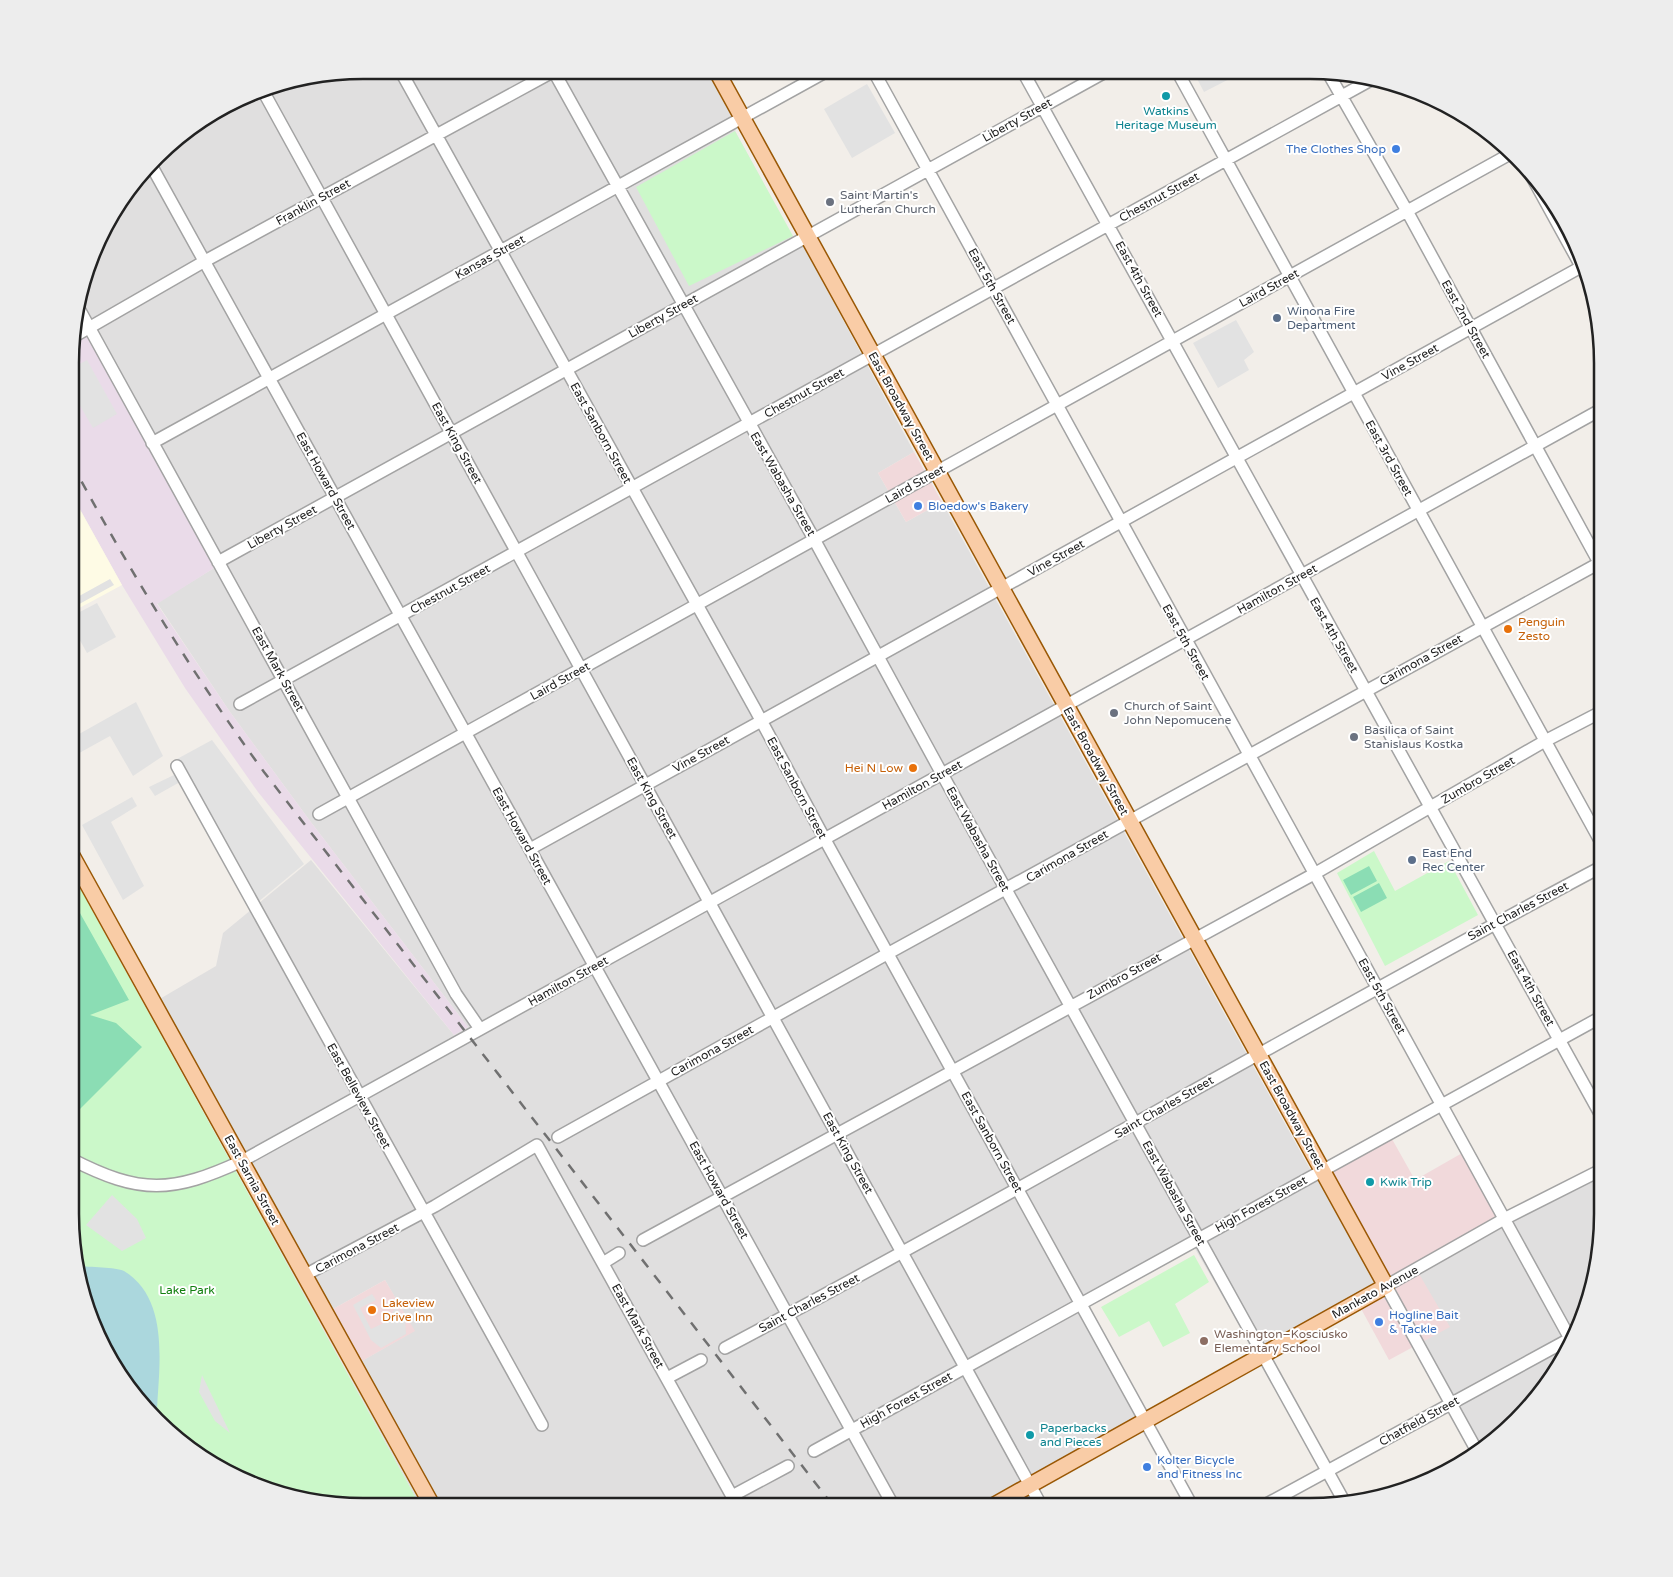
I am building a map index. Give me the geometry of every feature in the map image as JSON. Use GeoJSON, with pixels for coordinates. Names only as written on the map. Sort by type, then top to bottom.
{"type":"FeatureCollection","features":[{"type":"Feature","properties":{"kind":"main road","name":"East Broadway Street"},"geometry":{"type":"LineString","coordinates":[[721,79],[1386,1286]]}},
{"type":"Feature","properties":{"kind":"main road","name":"East Sarnia Street"},"geometry":{"type":"LineString","coordinates":[[79,868],[428,1498]]}},
{"type":"Feature","properties":{"kind":"main road","name":"Mankato Avenue"},"geometry":{"type":"LineString","coordinates":[[1008,1498],[1386,1286]]}},
{"type":"Feature","properties":{"kind":"street","name":"East Sanborn Street"},"geometry":{"type":"LineString","coordinates":[[405,79],[696,606],[762,721],[824,839],[1019,1189],[1188,1498]]}},
{"type":"Feature","properties":{"kind":"street","name":"Franklin Street"},"geometry":{"type":"LineString","coordinates":[[80,333],[205,262],[539,79]]}},
{"type":"Feature","properties":{"kind":"street","name":"East Wabasha Street"},"geometry":{"type":"LineString","coordinates":[[559,79],[815,540],[877,657],[1342,1497]]}},
{"type":"Feature","properties":{"kind":"street","name":"Kansas Street"},"geometry":{"type":"LineString","coordinates":[[152,443],[813,79]]}},
{"type":"Feature","properties":{"kind":"street","name":"East 5th Street"},"geometry":{"type":"LineString","coordinates":[[878,79],[1314,874],[1569,1332]]}},
{"type":"Feature","properties":{"kind":"street","name":"East 4th Street"},"geometry":{"type":"LineString","coordinates":[[1027,79],[1174,341],[1300,576],[1366,691],[1594,1102]]}},
{"type":"Feature","properties":{"kind":"street","name":"Liberty Street"},"geometry":{"type":"LineString","coordinates":[[218,562],[1091,79]]}},
{"type":"Feature","properties":{"kind":"street","name":"East 3rd Street"},"geometry":{"type":"LineString","coordinates":[[1182,79],[1594,830]]}},
{"type":"Feature","properties":{"kind":"street","name":"East 2nd Street"},"geometry":{"type":"LineString","coordinates":[[1332,79],[1407,211],[1594,551]]}},
{"type":"Feature","properties":{"kind":"street","name":"Chestnut Street"},"geometry":{"type":"LineString","coordinates":[[240,704],[1364,84]]}},
{"type":"Feature","properties":{"kind":"street","name":"East King Street"},"geometry":{"type":"LineString","coordinates":[[266,96],[1037,1498]]}},
{"type":"Feature","properties":{"kind":"street","name":"Laird Street"},"geometry":{"type":"LineString","coordinates":[[319,814],[1505,156]]}},
{"type":"Feature","properties":{"kind":"street","name":"East Howard Street"},"geometry":{"type":"LineString","coordinates":[[154,170],[889,1498]]}},
{"type":"Feature","properties":{"kind":"street","name":"Vine Street"},"geometry":{"type":"LineString","coordinates":[[530,849],[1471,327],[1580,274]]}},
{"type":"Feature","properties":{"kind":"street","name":"East Mark Street"},"geometry":{"type":"LineString","coordinates":[[83,315],[350,798],[456,994],[480,1030]]}},
{"type":"Feature","properties":{"kind":"street","name":"Hamilton Street"},"geometry":{"type":"LineString","coordinates":[[79,1163],[92,1170],[147,1187],[172,1186],[206,1178],[242,1161],[1594,413]]}},
{"type":"Feature","properties":{"kind":"street","name":"Carimona Street"},"geometry":{"type":"LineString","coordinates":[[558,1137],[1482,626],[1594,568]]}},
{"type":"Feature","properties":{"kind":"street","name":"Zumbro Street"},"geometry":{"type":"LineString","coordinates":[[643,1240],[1314,874],[1430,806],[1594,716]]}},
{"type":"Feature","properties":{"kind":"street","name":"East Belleview Street"},"geometry":{"type":"LineString","coordinates":[[177,766],[542,1424]]}},
{"type":"Feature","properties":{"kind":"street","name":"Saint Charles Street"},"geometry":{"type":"LineString","coordinates":[[724,1348],[1019,1189],[1494,923],[1594,871]]}},
{"type":"Feature","properties":{"kind":"street","name":"High Forest Street"},"geometry":{"type":"LineString","coordinates":[[814,1452],[1594,1021]]}},
{"type":"Feature","properties":{"kind":"street","name":"East Mark Street"},"geometry":{"type":"LineString","coordinates":[[537,1145],[732,1496]]}},
{"type":"Feature","properties":{"kind":"street","name":"Carimona Street"},"geometry":{"type":"LineString","coordinates":[[305,1275],[424,1212],[537,1145]]}},
{"type":"Feature","properties":{"kind":"street","name":"Mankato Avenue"},"geometry":{"type":"LineString","coordinates":[[1386,1286],[1506,1218],[1594,1174]]}},
{"type":"Feature","properties":{"kind":"street"},"geometry":{"type":"LineString","coordinates":[[603,1263],[620,1253]]}},
{"type":"Feature","properties":{"kind":"street","name":"East Broadway Street"},"geometry":{"type":"LineString","coordinates":[[1386,1286],[1474,1446]]}},
{"type":"Feature","properties":{"kind":"street","name":"Chatfield Street"},"geometry":{"type":"LineString","coordinates":[[1278,1498],[1562,1345]]}},
{"type":"Feature","properties":{"kind":"street"},"geometry":{"type":"LineString","coordinates":[[667,1378],[701,1360]]}},
{"type":"Feature","properties":{"kind":"street"},"geometry":{"type":"LineString","coordinates":[[732,1496],[788,1466]]}},
{"type":"Feature","properties":{"kind":"shaded area"},"geometry":{"type":"Polygon","coordinates":[[[344,79],[711,79],[737,127],[735,131],[792,236],[799,238],[914,452],[878,473],[906,522],[942,502],[1315,1178],[1328,1173],[1391,1287],[1260,1361],[1194,1247],[1081,1311],[1138,1417],[991,1498],[416,1498],[346,1370],[414,1331],[385,1280],[317,1318],[146,1007],[216,966],[223,933],[311,860],[454,1035],[468,1027],[310,821],[230,712],[157,603],[214,568],[82,321],[88,289],[108,237],[137,190],[175,149],[221,117],[254,100],[289,88],[326,81],[344,79]]]}},
{"type":"Feature","properties":{"kind":"shaded area"},"geometry":{"type":"Polygon","coordinates":[[[1197,79],[1229,79],[1204,92],[1197,79]]]}},
{"type":"Feature","properties":{"kind":"shaded area"},"geometry":{"type":"Polygon","coordinates":[[[867,84],[895,133],[852,158],[824,109],[867,84]]]}},
{"type":"Feature","properties":{"kind":"shaded area"},"geometry":{"type":"Polygon","coordinates":[[[1236,320],[1254,352],[1244,360],[1249,370],[1218,388],[1193,343],[1236,320]]]}},
{"type":"Feature","properties":{"kind":"shaded area"},"geometry":{"type":"Polygon","coordinates":[[[82,321],[214,568],[157,604],[230,712],[310,821],[468,1027],[454,1035],[258,792],[185,688],[122,585],[79,508],[79,344],[82,321]]]}},
{"type":"Feature","properties":{"kind":"shaded area"},"geometry":{"type":"Polygon","coordinates":[[[87,360],[117,414],[93,428],[79,404],[79,364],[87,360]]]}},
{"type":"Feature","properties":{"kind":"shaded area"},"geometry":{"type":"Polygon","coordinates":[[[914,452],[942,502],[906,522],[878,473],[914,452]]]}},
{"type":"Feature","properties":{"kind":"shaded area"},"geometry":{"type":"Polygon","coordinates":[[[79,508],[122,585],[79,608],[79,508]]]}},
{"type":"Feature","properties":{"kind":"shaded area"},"geometry":{"type":"Polygon","coordinates":[[[110,579],[114,585],[79,604],[79,596],[110,579]]]}},
{"type":"Feature","properties":{"kind":"shaded area"},"geometry":{"type":"Polygon","coordinates":[[[97,603],[116,637],[87,653],[79,639],[79,612],[97,603]]]}},
{"type":"Feature","properties":{"kind":"shaded area"},"geometry":{"type":"Polygon","coordinates":[[[136,702],[163,756],[133,776],[110,736],[79,753],[79,734],[136,702]]]}},
{"type":"Feature","properties":{"kind":"shaded area"},"geometry":{"type":"Polygon","coordinates":[[[212,740],[304,864],[258,902],[177,759],[212,740]]]}},
{"type":"Feature","properties":{"kind":"shaded area"},"geometry":{"type":"Polygon","coordinates":[[[174,775],[180,782],[155,796],[149,787],[174,775]]]}},
{"type":"Feature","properties":{"kind":"shaded area"},"geometry":{"type":"Polygon","coordinates":[[[132,797],[137,806],[111,822],[144,886],[123,900],[82,825],[132,797]]]}},
{"type":"Feature","properties":{"kind":"shaded area"},"geometry":{"type":"Polygon","coordinates":[[[1392,1139],[1415,1180],[1471,1148],[1510,1220],[1418,1272],[1450,1327],[1389,1360],[1359,1305],[1391,1288],[1328,1173],[1392,1139]]]}},
{"type":"Feature","properties":{"kind":"shaded area"},"geometry":{"type":"Polygon","coordinates":[[[1594,1179],[1594,1233],[1592,1251],[1585,1288],[1573,1323],[1556,1356],[1536,1387],[1498,1428],[1476,1445],[1420,1342],[1418,1272],[1454,1251],[1594,1179]]]}},
{"type":"Feature","properties":{"kind":"shaded area"},"geometry":{"type":"Polygon","coordinates":[[[112,1195],[137,1219],[146,1238],[122,1251],[86,1225],[112,1195]]]}},
{"type":"Feature","properties":{"kind":"shaded area"},"geometry":{"type":"Polygon","coordinates":[[[385,1280],[415,1331],[346,1370],[317,1318],[385,1280]]]}},
{"type":"Feature","properties":{"kind":"shaded area"},"geometry":{"type":"Polygon","coordinates":[[[372,1294],[376,1300],[360,1308],[371,1329],[386,1322],[396,1307],[405,1319],[406,1334],[381,1348],[371,1340],[353,1305],[372,1294]]]}},
{"type":"Feature","properties":{"kind":"shaded area"},"geometry":{"type":"Polygon","coordinates":[[[202,1375],[230,1433],[215,1421],[199,1392],[202,1375]]]}},
{"type":"Feature","properties":{"kind":"green space"},"geometry":{"type":"Polygon","coordinates":[[[735,131],[793,236],[689,286],[636,187],[735,131]]]}},
{"type":"Feature","properties":{"kind":"green space"},"geometry":{"type":"Polygon","coordinates":[[[1374,851],[1395,891],[1449,861],[1478,915],[1385,966],[1337,873],[1374,851]]]}},
{"type":"Feature","properties":{"kind":"green space"},"geometry":{"type":"Polygon","coordinates":[[[1369,866],[1377,881],[1351,895],[1343,880],[1369,866]]]}},
{"type":"Feature","properties":{"kind":"green space"},"geometry":{"type":"Polygon","coordinates":[[[1379,883],[1387,898],[1361,912],[1353,897],[1379,883]]]}},
{"type":"Feature","properties":{"kind":"green space","name":"Lake Park"},"geometry":{"type":"Polygon","coordinates":[[[79,887],[416,1498],[344,1498],[307,1493],[271,1483],[237,1469],[190,1440],[149,1402],[127,1372],[108,1340],[88,1288],[79,1233],[79,887]]]}},
{"type":"Feature","properties":{"kind":"green space"},"geometry":{"type":"Polygon","coordinates":[[[79,911],[129,1000],[90,1015],[116,1023],[142,1047],[79,1110],[79,911]]]}},
{"type":"Feature","properties":{"kind":"green space"},"geometry":{"type":"Polygon","coordinates":[[[1194,1255],[1209,1282],[1175,1304],[1190,1333],[1163,1347],[1149,1321],[1119,1337],[1101,1307],[1194,1255]]]}},
{"type":"Feature","properties":{"kind":"water"},"geometry":{"type":"Polygon","coordinates":[[[83,1266],[124,1271],[139,1283],[149,1298],[155,1316],[160,1354],[157,1410],[137,1387],[108,1340],[94,1306],[83,1266]]]}},
{"type":"Feature","properties":{"kind":"railway"},"geometry":{"type":"LineString","coordinates":[[79,476],[163,621],[237,735],[264,772],[827,1498]]}},
{"type":"Feature","properties":{"kind":"place","name":"Watkins Heritage Museum"},"geometry":{"type":"Point","coordinates":[1166,96]}},
{"type":"Feature","properties":{"kind":"place","name":"The Clothes Shop"},"geometry":{"type":"Point","coordinates":[1396,149]}},
{"type":"Feature","properties":{"kind":"place","name":"Saint Martin's Lutheran Church"},"geometry":{"type":"Point","coordinates":[830,202]}},
{"type":"Feature","properties":{"kind":"place","name":"Winona Fire Department"},"geometry":{"type":"Point","coordinates":[1277,318]}},
{"type":"Feature","properties":{"kind":"place","name":"Bloedow's Bakery"},"geometry":{"type":"Point","coordinates":[918,506]}},
{"type":"Feature","properties":{"kind":"place","name":"Penguin Zesto"},"geometry":{"type":"Point","coordinates":[1508,629]}},
{"type":"Feature","properties":{"kind":"place","name":"Church of Saint John Nepomucene"},"geometry":{"type":"Point","coordinates":[1114,713]}},
{"type":"Feature","properties":{"kind":"place","name":"Basilica of Saint Stanislaus Kostka"},"geometry":{"type":"Point","coordinates":[1354,737]}},
{"type":"Feature","properties":{"kind":"place","name":"Hei N Low"},"geometry":{"type":"Point","coordinates":[913,768]}},
{"type":"Feature","properties":{"kind":"place","name":"East End Rec Center"},"geometry":{"type":"Point","coordinates":[1412,860]}},
{"type":"Feature","properties":{"kind":"place","name":"Kwik Trip"},"geometry":{"type":"Point","coordinates":[1370,1182]}},
{"type":"Feature","properties":{"kind":"place","name":"Lakeview Drive Inn"},"geometry":{"type":"Point","coordinates":[372,1310]}},
{"type":"Feature","properties":{"kind":"place","name":"Hogline Bait & Tackle"},"geometry":{"type":"Point","coordinates":[1379,1322]}},
{"type":"Feature","properties":{"kind":"place","name":"Washington–Kosciusko Elementary School"},"geometry":{"type":"Point","coordinates":[1204,1341]}},
{"type":"Feature","properties":{"kind":"place","name":"Paperbacks and Pieces"},"geometry":{"type":"Point","coordinates":[1030,1435]}},
{"type":"Feature","properties":{"kind":"place","name":"Kolter Bicycle and Fitness Inc"},"geometry":{"type":"Point","coordinates":[1147,1467]}}]}
